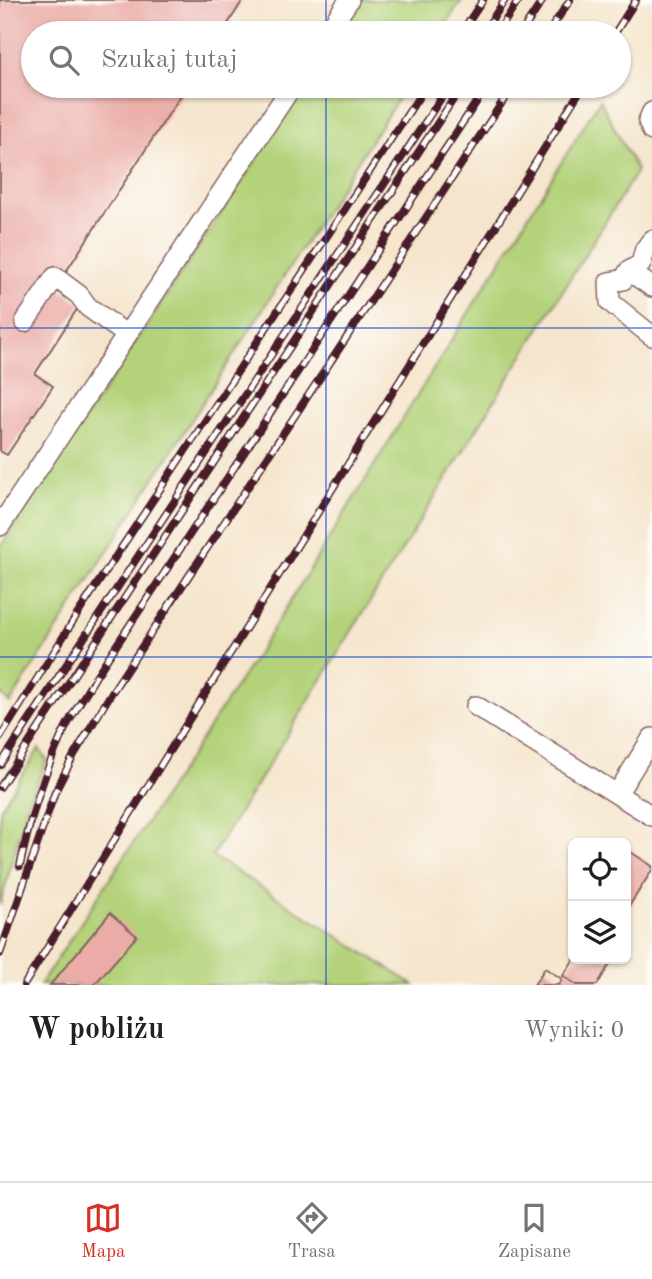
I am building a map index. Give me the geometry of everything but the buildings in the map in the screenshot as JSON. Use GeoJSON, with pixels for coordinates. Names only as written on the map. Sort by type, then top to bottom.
{"type":"FeatureCollection","features":[{"type":"Feature","properties":{"kind":"lane"},"geometry":{"type":"LineString","coordinates":[[335,21],[349,0]]}},
{"type":"Feature","properties":{"kind":"lane"},"geometry":{"type":"LineString","coordinates":[[0,526],[284,98]]}},
{"type":"Feature","properties":{"kind":"lane"},"geometry":{"type":"LineString","coordinates":[[652,112],[648,121],[652,131]]}},
{"type":"Feature","properties":{"kind":"lane"},"geometry":{"type":"LineString","coordinates":[[652,240],[645,249],[641,264],[629,271],[623,280],[609,282],[610,302],[652,336]]}},
{"type":"Feature","properties":{"kind":"lane"},"geometry":{"type":"LineString","coordinates":[[629,271],[652,287]]}},
{"type":"Feature","properties":{"kind":"lane"},"geometry":{"type":"LineString","coordinates":[[25,322],[55,277],[79,295],[88,307],[127,335]]}},
{"type":"Feature","properties":{"kind":"lane"},"geometry":{"type":"LineString","coordinates":[[476,706],[652,816]]}},
{"type":"Feature","properties":{"kind":"lane"},"geometry":{"type":"LineString","coordinates":[[617,794],[652,738]]}},
{"type":"Feature","properties":{"kind":"green space"},"geometry":{"type":"Polygon","coordinates":[[[361,0],[462,0],[448,21],[347,21],[361,0]]]}},
{"type":"Feature","properties":{"kind":"green space"},"geometry":{"type":"Polygon","coordinates":[[[297,98],[398,98],[10,703],[0,694],[0,547],[297,98]]]}},
{"type":"Feature","properties":{"kind":"green space"},"geometry":{"type":"Polygon","coordinates":[[[600,100],[637,171],[212,856],[414,985],[40,985],[260,650],[600,100]]]}},
{"type":"Feature","properties":{"kind":"green space"},"geometry":{"type":"Polygon","coordinates":[[[39,749],[47,760],[28,803],[0,905],[0,809],[39,749]]]}},
{"type":"Feature","properties":{"kind":"railway"},"geometry":{"type":"LineString","coordinates":[[469,21],[483,0]]}},
{"type":"Feature","properties":{"kind":"railway"},"geometry":{"type":"LineString","coordinates":[[491,21],[505,0]]}},
{"type":"Feature","properties":{"kind":"railway"},"geometry":{"type":"LineString","coordinates":[[505,21],[519,0]]}},
{"type":"Feature","properties":{"kind":"railway"},"geometry":{"type":"LineString","coordinates":[[529,21],[543,0]]}},
{"type":"Feature","properties":{"kind":"railway"},"geometry":{"type":"LineString","coordinates":[[556,21],[570,0]]}},
{"type":"Feature","properties":{"kind":"railway"},"geometry":{"type":"LineString","coordinates":[[623,21],[636,0]]}},
{"type":"Feature","properties":{"kind":"railway"},"geometry":{"type":"LineString","coordinates":[[0,738],[75,618],[418,98]]}},
{"type":"Feature","properties":{"kind":"railway"},"geometry":{"type":"LineString","coordinates":[[0,765],[441,98]]}},
{"type":"Feature","properties":{"kind":"railway"},"geometry":{"type":"LineString","coordinates":[[0,787],[454,98]]}},
{"type":"Feature","properties":{"kind":"railway"},"geometry":{"type":"LineString","coordinates":[[20,866],[44,778],[66,727],[96,676],[479,98]]}},
{"type":"Feature","properties":{"kind":"railway"},"geometry":{"type":"LineString","coordinates":[[0,954],[55,792],[74,755],[112,692],[505,98]]}},
{"type":"Feature","properties":{"kind":"railway"},"geometry":{"type":"LineString","coordinates":[[24,985],[576,98]]}}]}
